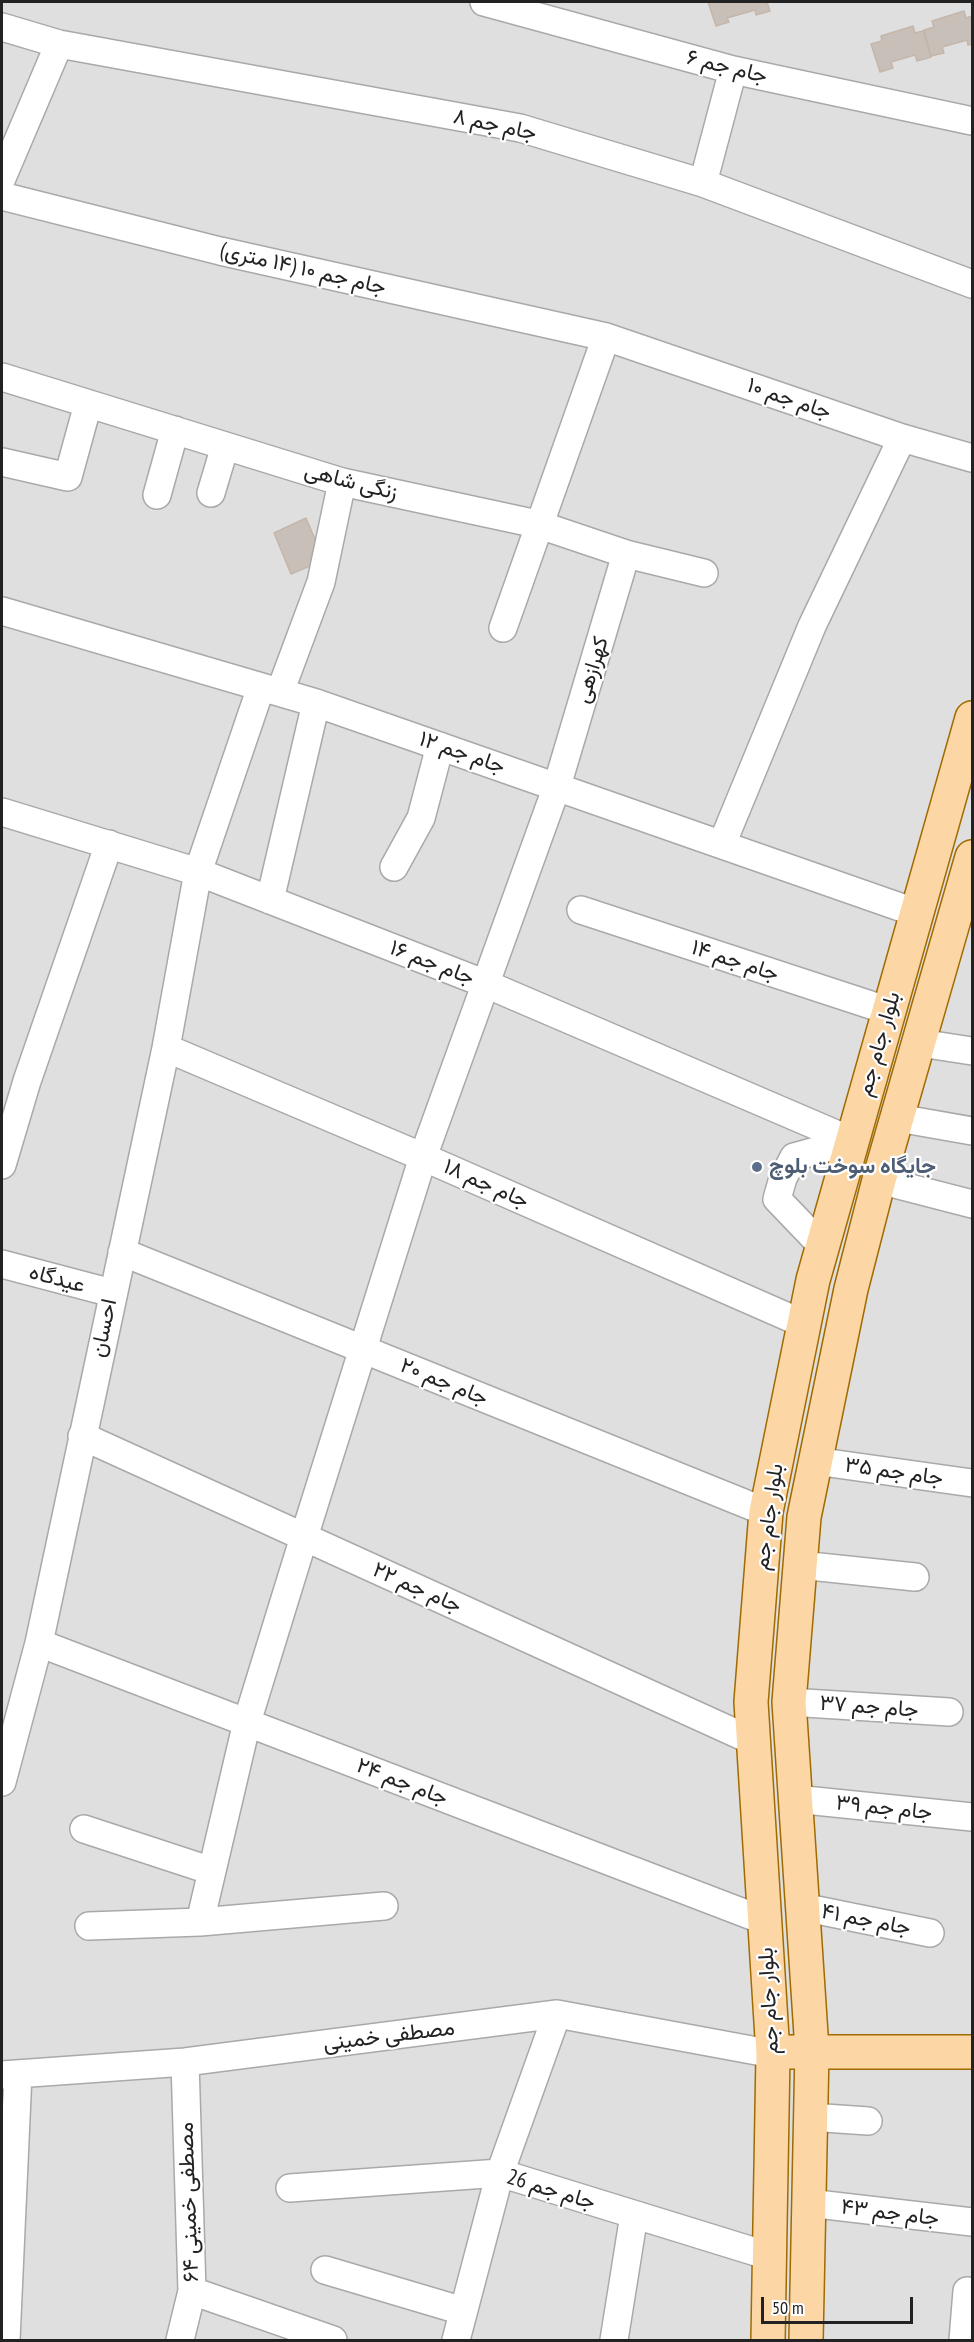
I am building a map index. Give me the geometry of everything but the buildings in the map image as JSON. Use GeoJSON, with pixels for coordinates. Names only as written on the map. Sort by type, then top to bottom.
{"type":"FeatureCollection","features":[{"type":"Feature","properties":{"kind":"main road","name":"بلوار جام جم"},"geometry":{"type":"LineString","coordinates":[[768,2340],[773,2054],[750,1702],[766,1512],[804,1324],[823,1247],[972,718]]}},
{"type":"Feature","properties":{"kind":"main road","name":"بلوار جام جم"},"geometry":{"type":"LineString","coordinates":[[806,2340],[812,2050],[789,1701],[804,1517],[851,1289],[879,1180],[967,894],[972,857]]}},
{"type":"Feature","properties":{"kind":"main road"},"geometry":{"type":"LineString","coordinates":[[766,1512],[804,1517]]}},
{"type":"Feature","properties":{"kind":"main road"},"geometry":{"type":"LineString","coordinates":[[773,2054],[812,2050],[972,2052]]}},
{"type":"Feature","properties":{"kind":"street","name":"جام جم ۶"},"geometry":{"type":"LineString","coordinates":[[484,2],[733,70],[972,121]]}},
{"type":"Feature","properties":{"kind":"street","name":"جام جم ۸"},"geometry":{"type":"LineString","coordinates":[[2,27],[59,44],[520,128],[704,183],[972,284]]}},
{"type":"Feature","properties":{"kind":"street"},"geometry":{"type":"LineString","coordinates":[[2,178],[59,44]]}},
{"type":"Feature","properties":{"kind":"street"},"geometry":{"type":"LineString","coordinates":[[704,183],[733,70]]}},
{"type":"Feature","properties":{"kind":"street","name":"جام جم ۱۰ (۱۴ متری)"},"geometry":{"type":"LineString","coordinates":[[2,196],[220,251],[606,337]]}},
{"type":"Feature","properties":{"kind":"street"},"geometry":{"type":"LineString","coordinates":[[503,628],[537,524],[606,337]]}},
{"type":"Feature","properties":{"kind":"street","name":"جام جم ۱۰"},"geometry":{"type":"LineString","coordinates":[[606,337],[902,438],[972,458]]}},
{"type":"Feature","properties":{"kind":"street","name":"زنگی شاهی"},"geometry":{"type":"LineString","coordinates":[[2,377],[342,482],[537,524],[627,554],[705,573]]}},
{"type":"Feature","properties":{"kind":"street"},"geometry":{"type":"LineString","coordinates":[[2,462],[68,477],[88,404]]}},
{"type":"Feature","properties":{"kind":"street"},"geometry":{"type":"LineString","coordinates":[[157,495],[176,430]]}},
{"type":"Feature","properties":{"kind":"street"},"geometry":{"type":"LineString","coordinates":[[722,844],[812,626],[902,438]]}},
{"type":"Feature","properties":{"kind":"street"},"geometry":{"type":"LineString","coordinates":[[211,493],[225,446]]}},
{"type":"Feature","properties":{"kind":"street","name":"احسان"},"geometry":{"type":"LineString","coordinates":[[2,1782],[6,1748],[39,1643],[166,1048],[198,872],[270,690],[321,582],[342,482]]}},
{"type":"Feature","properties":{"kind":"street","name":"کهرازهی"},"geometry":{"type":"LineString","coordinates":[[200,1922],[247,1722],[304,1537],[423,1157],[556,786],[627,554]]}},
{"type":"Feature","properties":{"kind":"street","name":"جام جم ۱۲"},"geometry":{"type":"LineString","coordinates":[[2,611],[316,703],[917,913]]}},
{"type":"Feature","properties":{"kind":"street"},"geometry":{"type":"LineString","coordinates":[[270,900],[316,703]]}},
{"type":"Feature","properties":{"kind":"street"},"geometry":{"type":"LineString","coordinates":[[394,867],[421,818],[440,746]]}},
{"type":"Feature","properties":{"kind":"street","name":"جام جم ۱۶"},"geometry":{"type":"LineString","coordinates":[[2,812],[198,872],[486,984],[852,1141]]}},
{"type":"Feature","properties":{"kind":"street"},"geometry":{"type":"LineString","coordinates":[[2,1165],[27,1081],[109,844]]}},
{"type":"Feature","properties":{"kind":"street","name":"جام جم ۱۴"},"geometry":{"type":"LineString","coordinates":[[581,910],[889,1011]]}},
{"type":"Feature","properties":{"kind":"street"},"geometry":{"type":"LineString","coordinates":[[920,1043],[972,1051]]}},
{"type":"Feature","properties":{"kind":"street","name":"جام جم ۱۸"},"geometry":{"type":"LineString","coordinates":[[166,1048],[423,1157],[804,1324]]}},
{"type":"Feature","properties":{"kind":"street"},"geometry":{"type":"LineString","coordinates":[[898,1118],[972,1131]]}},
{"type":"Feature","properties":{"kind":"street"},"geometry":{"type":"LineString","coordinates":[[823,1247],[777,1199],[783,1178],[794,1157],[852,1141]]}},
{"type":"Feature","properties":{"kind":"street"},"geometry":{"type":"LineString","coordinates":[[879,1180],[972,1204]]}},
{"type":"Feature","properties":{"kind":"street","name":"جام جم ۲۰"},"geometry":{"type":"LineString","coordinates":[[122,1252],[766,1512]]}},
{"type":"Feature","properties":{"kind":"street","name":"عیدگاه"},"geometry":{"type":"LineString","coordinates":[[2,1264],[112,1293]]}},
{"type":"Feature","properties":{"kind":"street","name":"جام جم ۲۲"},"geometry":{"type":"LineString","coordinates":[[82,1436],[753,1741]]}},
{"type":"Feature","properties":{"kind":"street","name":"جام جم ۳۵"},"geometry":{"type":"LineString","coordinates":[[815,1461],[972,1483]]}},
{"type":"Feature","properties":{"kind":"street"},"geometry":{"type":"LineString","coordinates":[[800,1565],[915,1577]]}},
{"type":"Feature","properties":{"kind":"street","name":"جام جم ۲۴"},"geometry":{"type":"LineString","coordinates":[[39,1643],[765,1921]]}},
{"type":"Feature","properties":{"kind":"street","name":"جام جم ۳۷"},"geometry":{"type":"LineString","coordinates":[[789,1701],[950,1712]]}},
{"type":"Feature","properties":{"kind":"street","name":"جام جم ۳۹"},"geometry":{"type":"LineString","coordinates":[[795,1800],[972,1817]]}},
{"type":"Feature","properties":{"kind":"street"},"geometry":{"type":"LineString","coordinates":[[84,1829],[212,1871]]}},
{"type":"Feature","properties":{"kind":"street"},"geometry":{"type":"LineString","coordinates":[[89,1926],[200,1922],[384,1906]]}},
{"type":"Feature","properties":{"kind":"street","name":"جام جم ۴۱"},"geometry":{"type":"LineString","coordinates":[[802,1907],[930,1933]]}},
{"type":"Feature","properties":{"kind":"street"},"geometry":{"type":"LineString","coordinates":[[456,2340],[500,2173],[557,2014]]}},
{"type":"Feature","properties":{"kind":"street","name":"مصطفی خمینی"},"geometry":{"type":"LineString","coordinates":[[10,2074],[185,2061],[557,2014],[773,2054]]}},
{"type":"Feature","properties":{"kind":"street","name":"مصطفی خمینی ۶۴"},"geometry":{"type":"LineString","coordinates":[[180,2340],[192,2290],[185,2061]]}},
{"type":"Feature","properties":{"kind":"street"},"geometry":{"type":"LineString","coordinates":[[6,2340],[10,2074]]}},
{"type":"Feature","properties":{"kind":"street"},"geometry":{"type":"LineString","coordinates":[[810,2117],[868,2121]]}},
{"type":"Feature","properties":{"kind":"street","name":"جام جم 26"},"geometry":{"type":"LineString","coordinates":[[290,2187],[500,2173],[769,2256]]}},
{"type":"Feature","properties":{"kind":"street","name":"جام جم ۴۳"},"geometry":{"type":"LineString","coordinates":[[808,2203],[972,2222]]}},
{"type":"Feature","properties":{"kind":"street"},"geometry":{"type":"LineString","coordinates":[[614,2340],[634,2215]]}},
{"type":"Feature","properties":{"kind":"street"},"geometry":{"type":"LineString","coordinates":[[325,2270],[463,2311]]}},
{"type":"Feature","properties":{"kind":"street"},"geometry":{"type":"LineString","coordinates":[[192,2290],[333,2340]]}},
{"type":"Feature","properties":{"kind":"street"},"geometry":{"type":"LineString","coordinates":[[963,2340],[967,2291]]}},
{"type":"Feature","properties":{"kind":"street"},"geometry":{"type":"LineString","coordinates":[[806,2340],[813,2340]]}},
{"type":"Feature","properties":{"kind":"shaded area"},"geometry":{"type":"Polygon","coordinates":[[[2,2],[972,2],[972,2340],[2,2340],[2,2]]]}},
{"type":"Feature","properties":{"kind":"place","name":"جایگاه سوخت بلوچ"},"geometry":{"type":"Point","coordinates":[757,1167]}}]}
